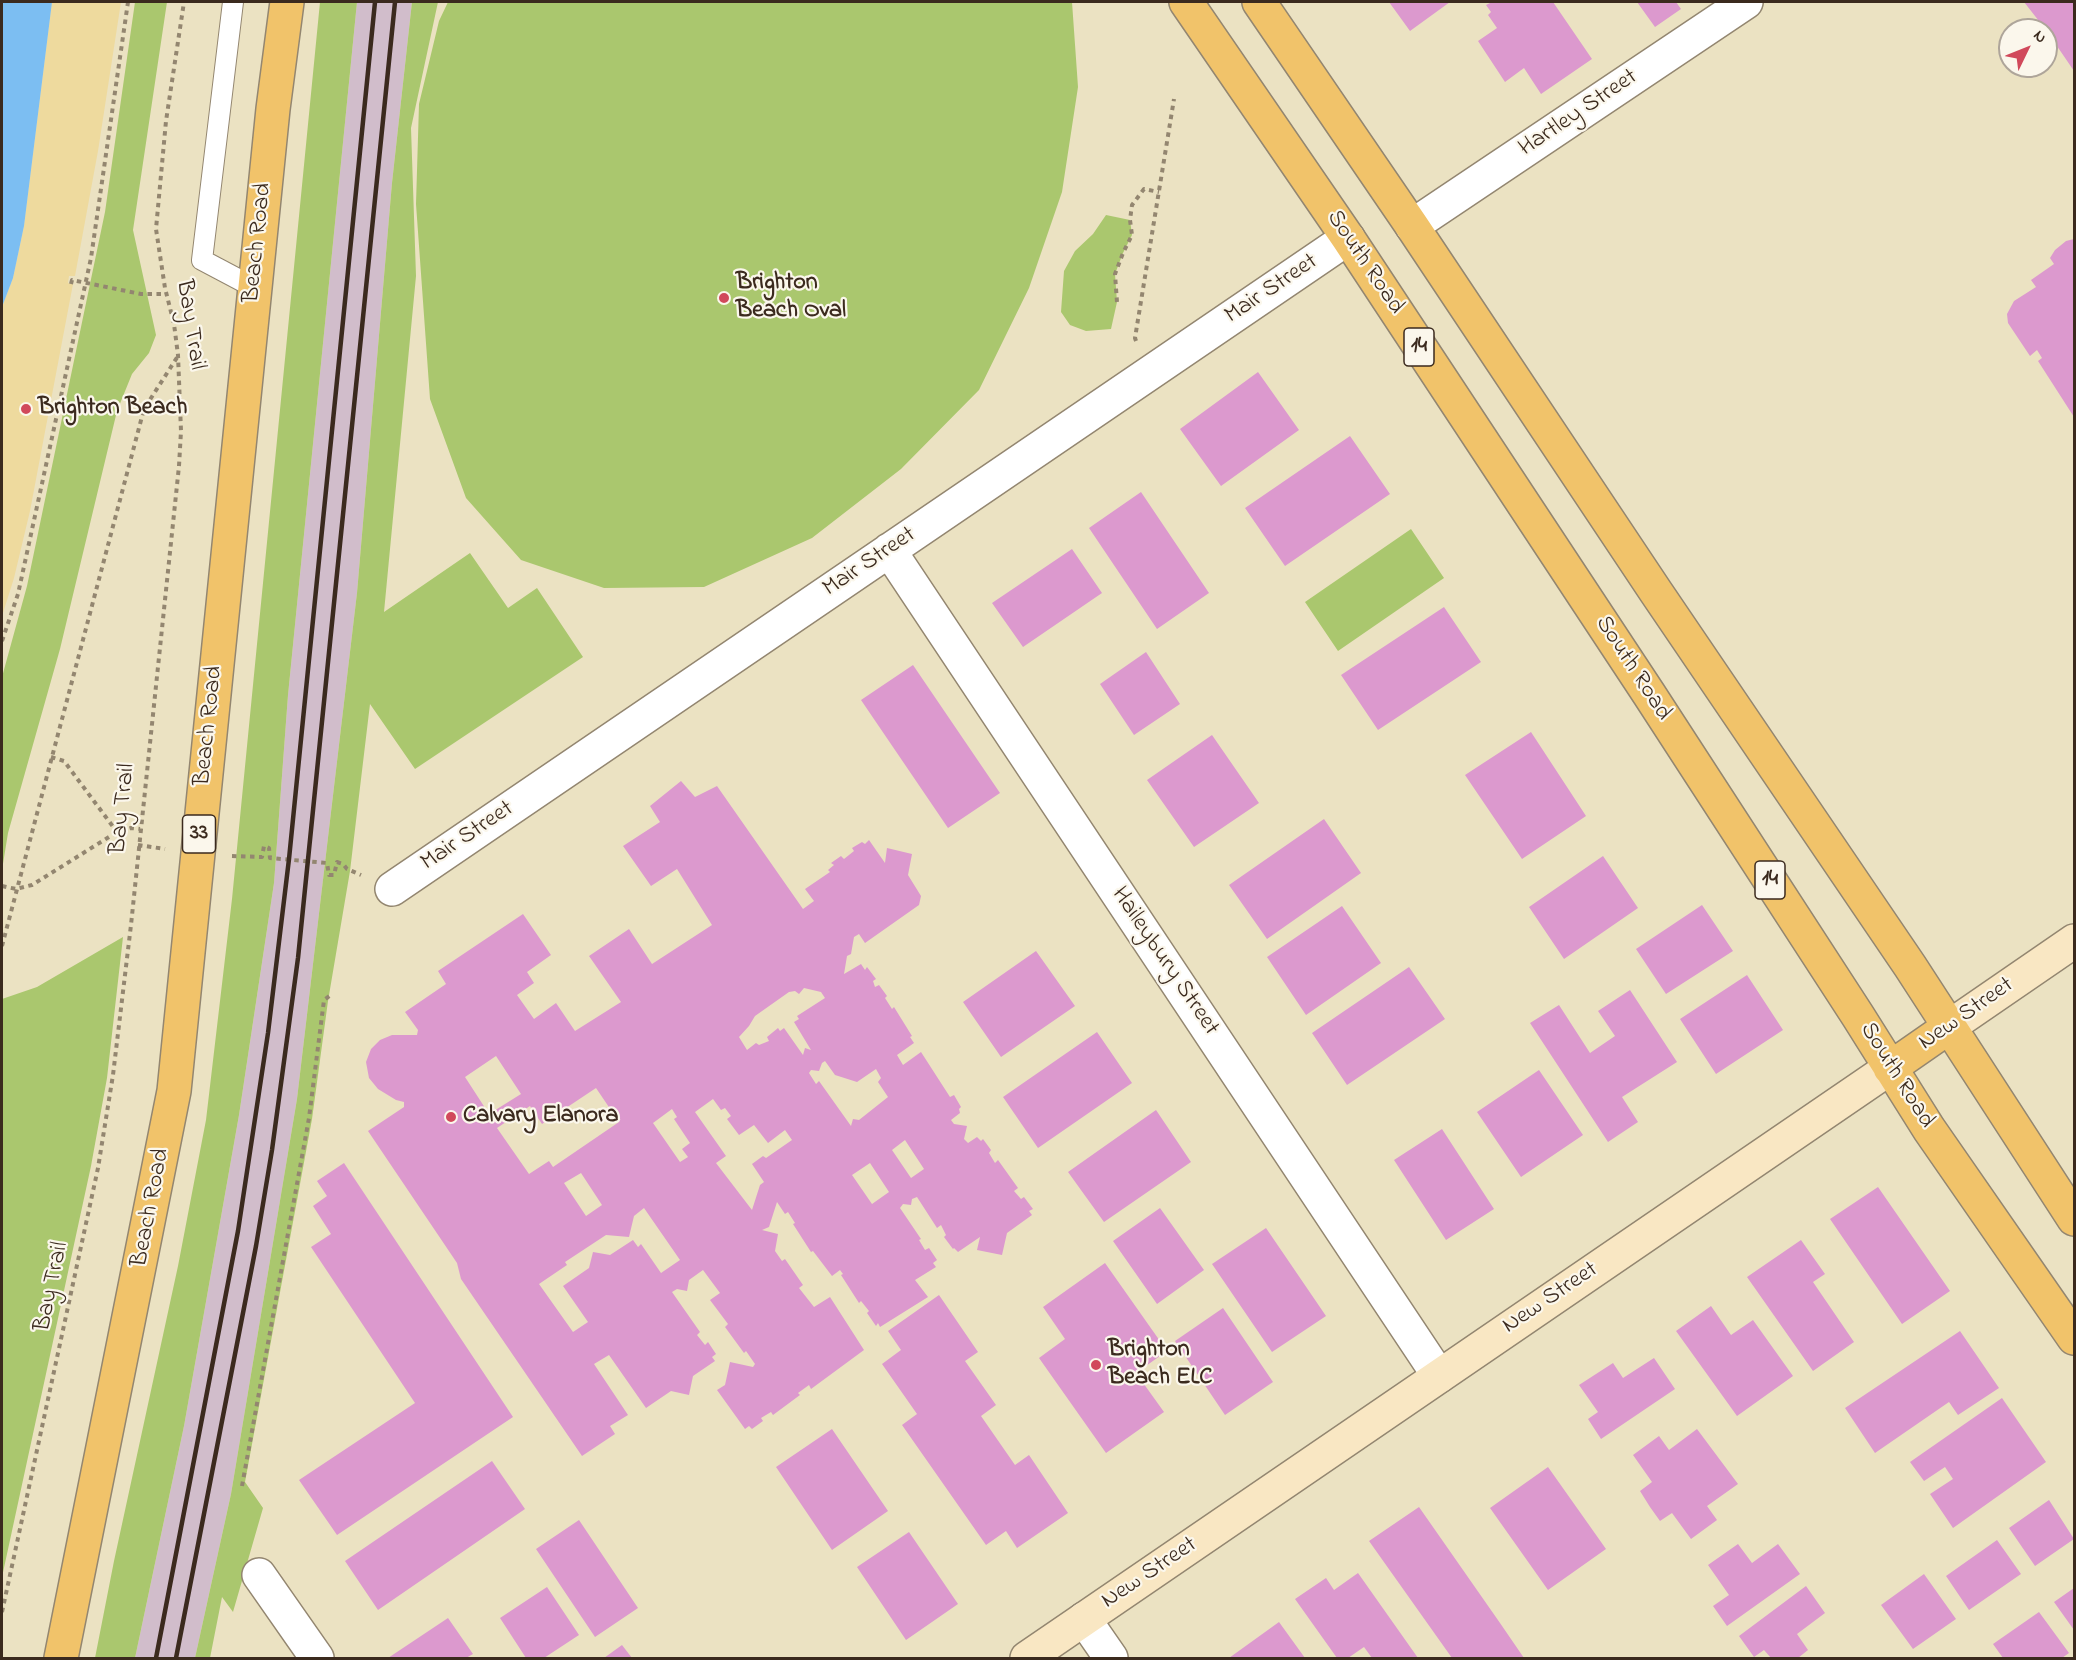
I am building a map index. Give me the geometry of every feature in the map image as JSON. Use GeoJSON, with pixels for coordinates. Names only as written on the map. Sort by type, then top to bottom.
{"type":"FeatureCollection","features":[{"type":"Feature","properties":{"kind":"main road","name":"Beach Road"},"geometry":{"type":"LineString","coordinates":[[61,1659],[174,1091],[273,109],[287,2]]}},
{"type":"Feature","properties":{"kind":"main road","name":"South Road"},"geometry":{"type":"LineString","coordinates":[[1186,2],[1348,238],[1649,694],[1929,1129],[2074,1338]]}},
{"type":"Feature","properties":{"kind":"main road"},"geometry":{"type":"LineString","coordinates":[[1258,2],[1412,226],[1656,592],[1910,966],[2074,1219]]}},
{"type":"Feature","properties":{"kind":"main road","name":"New Street"},"geometry":{"type":"LineString","coordinates":[[1027,1659],[2074,941]]}},
{"type":"Feature","properties":{"kind":"street","name":"Hartley Street"},"geometry":{"type":"LineString","coordinates":[[1412,226],[1746,2]]}},
{"type":"Feature","properties":{"kind":"street","name":"Mair Street"},"geometry":{"type":"LineString","coordinates":[[392,889],[1348,238]]}},
{"type":"Feature","properties":{"kind":"street","name":"Haileybury Street"},"geometry":{"type":"LineString","coordinates":[[889,550],[1439,1376]]}},
{"type":"Feature","properties":{"kind":"street"},"geometry":{"type":"LineString","coordinates":[[259,1575],[317,1659]]}},
{"type":"Feature","properties":{"kind":"street"},"geometry":{"type":"LineString","coordinates":[[1084,1619],[1111,1659]]}},
{"type":"Feature","properties":{"kind":"lane"},"geometry":{"type":"LineString","coordinates":[[233,2],[202,260],[255,288]]}},
{"type":"Feature","properties":{"kind":"path"},"geometry":{"type":"LineString","coordinates":[[2,641],[18,594],[91,258],[128,2]]}},
{"type":"Feature","properties":{"kind":"path","name":"Bay Trail"},"geometry":{"type":"LineString","coordinates":[[2,1612],[98,1168],[113,1075],[179,466],[181,431],[178,355],[156,229],[166,122],[184,2]]}},
{"type":"Feature","properties":{"kind":"path"},"geometry":{"type":"LineString","coordinates":[[1155,370],[1135,338],[1174,99]]}},
{"type":"Feature","properties":{"kind":"path"},"geometry":{"type":"LineString","coordinates":[[1117,302],[1115,274],[1132,236],[1130,220],[1132,205],[1144,189],[1159,192]]}},
{"type":"Feature","properties":{"kind":"path"},"geometry":{"type":"LineString","coordinates":[[70,284],[72,279],[141,294],[167,294]]}},
{"type":"Feature","properties":{"kind":"path"},"geometry":{"type":"LineString","coordinates":[[2,946],[15,889],[144,410],[178,355]]}},
{"type":"Feature","properties":{"kind":"path"},"geometry":{"type":"LineString","coordinates":[[51,757],[64,761],[117,832]]}},
{"type":"Feature","properties":{"kind":"path"},"geometry":{"type":"LineString","coordinates":[[2,886],[15,889],[32,885],[117,832],[131,828],[140,829]]}},
{"type":"Feature","properties":{"kind":"path"},"geometry":{"type":"LineString","coordinates":[[138,845],[197,853],[262,857],[264,846],[269,848],[270,858],[327,863],[329,874],[334,875],[337,862],[343,864],[347,869],[392,889]]}},
{"type":"Feature","properties":{"kind":"path"},"geometry":{"type":"LineString","coordinates":[[242,1486],[309,1118],[324,999],[332,994]]}},
{"type":"Feature","properties":{"kind":"shaded area"},"geometry":{"type":"Polygon","coordinates":[[[357,2],[412,2],[392,183],[357,593],[297,1099],[231,1494],[195,1658],[135,1658],[184,1426],[239,1115],[274,883],[288,695],[357,2]]]}},
{"type":"Feature","properties":{"kind":"green space"},"geometry":{"type":"Polygon","coordinates":[[[135,2],[167,2],[133,230],[156,335],[149,353],[132,374],[117,411],[60,649],[8,833],[2,870],[2,677],[27,586],[105,212],[135,2]]]}},
{"type":"Feature","properties":{"kind":"green space"},"geometry":{"type":"Polygon","coordinates":[[[320,2],[357,2],[288,695],[274,883],[239,1115],[184,1426],[135,1658],[95,1658],[178,1266],[206,1120],[232,899],[320,2]]]}},
{"type":"Feature","properties":{"kind":"green space"},"geometry":{"type":"Polygon","coordinates":[[[412,2],[438,2],[411,128],[416,276],[384,612],[470,553],[508,608],[537,588],[583,657],[415,769],[370,704],[350,871],[328,1001],[312,1119],[245,1482],[263,1508],[233,1612],[222,1597],[210,1658],[195,1658],[231,1494],[297,1099],[357,593],[392,183],[412,2]]]}},
{"type":"Feature","properties":{"kind":"green space","name":"Brighton Beach Oval"},"geometry":{"type":"Polygon","coordinates":[[[448,2],[1072,2],[1078,87],[1062,192],[1029,288],[979,390],[901,469],[812,538],[704,587],[604,588],[521,560],[466,498],[430,399],[416,204],[419,104],[439,21],[448,2]]]}},
{"type":"Feature","properties":{"kind":"green space"},"geometry":{"type":"Polygon","coordinates":[[[1106,215],[1130,220],[1132,235],[1115,274],[1117,302],[1111,329],[1086,331],[1070,325],[1061,312],[1064,271],[1075,251],[1093,234],[1106,215]]]}},
{"type":"Feature","properties":{"kind":"green space"},"geometry":{"type":"Polygon","coordinates":[[[1411,529],[1444,578],[1338,651],[1305,602],[1411,529]]]}},
{"type":"Feature","properties":{"kind":"green space"},"geometry":{"type":"Polygon","coordinates":[[[123,937],[107,1078],[91,1166],[2,1577],[2,999],[37,987],[123,937]]]}},
{"type":"Feature","properties":{"kind":"sand","name":"Brighton Beach"},"geometry":{"type":"Polygon","coordinates":[[[52,2],[121,2],[98,151],[75,276],[69,276],[68,283],[73,284],[30,511],[14,578],[2,616],[2,307],[13,278],[24,226],[52,2]]]}},
{"type":"Feature","properties":{"kind":"water"},"geometry":{"type":"Polygon","coordinates":[[[2,2],[52,2],[24,226],[13,278],[2,307],[2,2]]]}},
{"type":"Feature","properties":{"kind":"building"},"geometry":{"type":"Polygon","coordinates":[[[1389,2],[1450,2],[1410,31],[1389,2]]]}},
{"type":"Feature","properties":{"kind":"building"},"geometry":{"type":"Polygon","coordinates":[[[1492,2],[1553,2],[1592,59],[1541,94],[1524,68],[1505,82],[1478,41],[1497,28],[1488,15],[1491,12],[1486,5],[1492,2]]]}},
{"type":"Feature","properties":{"kind":"building"},"geometry":{"type":"Polygon","coordinates":[[[1637,2],[1676,2],[1681,9],[1655,27],[1637,2]]]}},
{"type":"Feature","properties":{"kind":"building"},"geometry":{"type":"Polygon","coordinates":[[[2024,2],[2074,2],[2074,71],[2058,48],[2058,18],[2037,18],[2024,2]]]}},
{"type":"Feature","properties":{"kind":"building"},"geometry":{"type":"Polygon","coordinates":[[[2074,239],[2074,417],[2038,361],[2042,358],[2037,350],[2030,356],[2008,323],[2007,314],[2014,301],[2036,287],[2031,280],[2054,264],[2050,258],[2055,250],[2066,241],[2074,239]]]}},
{"type":"Feature","properties":{"kind":"building"},"geometry":{"type":"Polygon","coordinates":[[[1258,372],[1299,430],[1221,486],[1180,429],[1258,372]]]}},
{"type":"Feature","properties":{"kind":"building"},"geometry":{"type":"Polygon","coordinates":[[[1350,436],[1390,494],[1285,566],[1245,508],[1350,436]]]}},
{"type":"Feature","properties":{"kind":"building"},"geometry":{"type":"Polygon","coordinates":[[[1141,492],[1209,593],[1157,629],[1089,528],[1141,492]]]}},
{"type":"Feature","properties":{"kind":"building"},"geometry":{"type":"Polygon","coordinates":[[[1072,549],[1102,593],[1023,647],[992,603],[1072,549]]]}},
{"type":"Feature","properties":{"kind":"building"},"geometry":{"type":"Polygon","coordinates":[[[1444,607],[1481,662],[1378,730],[1341,675],[1444,607]]]}},
{"type":"Feature","properties":{"kind":"building"},"geometry":{"type":"Polygon","coordinates":[[[1146,652],[1180,704],[1134,735],[1100,684],[1146,652]]]}},
{"type":"Feature","properties":{"kind":"building"},"geometry":{"type":"Polygon","coordinates":[[[913,665],[1000,793],[948,828],[861,700],[913,665]]]}},
{"type":"Feature","properties":{"kind":"building"},"geometry":{"type":"Polygon","coordinates":[[[1531,732],[1586,816],[1522,859],[1465,775],[1531,732]]]}},
{"type":"Feature","properties":{"kind":"building"},"geometry":{"type":"Polygon","coordinates":[[[1212,735],[1259,803],[1194,847],[1147,780],[1212,735]]]}},
{"type":"Feature","properties":{"kind":"building","name":"Calvary Elanora"},"geometry":{"type":"Polygon","coordinates":[[[681,781],[695,797],[717,786],[803,909],[814,901],[805,889],[830,872],[828,870],[834,865],[831,863],[841,856],[844,859],[854,851],[852,848],[862,842],[865,844],[869,840],[885,863],[887,848],[912,854],[908,875],[921,896],[919,905],[865,943],[859,934],[854,937],[851,954],[847,956],[844,974],[861,964],[865,970],[867,967],[876,979],[873,981],[875,987],[879,985],[892,1009],[894,1007],[912,1036],[910,1037],[914,1043],[897,1055],[903,1065],[921,1052],[950,1097],[954,1095],[961,1107],[960,1113],[951,1120],[954,1124],[967,1126],[964,1139],[968,1143],[977,1137],[981,1141],[983,1139],[991,1150],[989,1153],[995,1163],[998,1160],[1018,1188],[1014,1191],[1021,1199],[1024,1197],[1033,1209],[1029,1211],[1032,1215],[1007,1233],[1002,1255],[977,1250],[980,1237],[958,1252],[944,1237],[946,1235],[941,1225],[937,1228],[917,1197],[912,1199],[911,1205],[903,1204],[900,1208],[921,1239],[919,1240],[925,1250],[929,1248],[937,1260],[933,1263],[936,1267],[915,1280],[928,1297],[880,1327],[878,1323],[876,1326],[861,1301],[859,1303],[840,1270],[832,1276],[813,1251],[811,1252],[788,1212],[785,1214],[777,1202],[769,1227],[762,1230],[778,1234],[775,1251],[782,1261],[785,1259],[803,1285],[799,1288],[814,1307],[830,1297],[864,1350],[811,1389],[809,1385],[798,1393],[800,1395],[773,1415],[771,1412],[761,1418],[763,1421],[752,1429],[749,1426],[745,1429],[717,1390],[725,1385],[730,1362],[753,1367],[755,1364],[725,1327],[728,1324],[710,1300],[720,1293],[703,1270],[689,1280],[687,1291],[677,1289],[672,1292],[700,1332],[697,1335],[705,1345],[708,1342],[716,1354],[712,1357],[715,1361],[693,1376],[689,1395],[671,1391],[646,1408],[609,1355],[594,1364],[628,1415],[610,1426],[615,1434],[582,1456],[461,1279],[457,1263],[368,1131],[404,1107],[404,1102],[378,1089],[369,1078],[366,1062],[371,1049],[380,1040],[392,1035],[417,1035],[418,1030],[405,1012],[446,984],[438,971],[523,914],[551,955],[527,972],[534,983],[517,995],[534,1019],[556,1003],[575,1031],[621,1002],[589,956],[629,929],[652,964],[712,925],[677,869],[651,886],[623,846],[660,822],[650,806],[681,781]],[[804,988],[799,994],[795,991],[789,992],[755,1016],[739,1037],[747,1050],[756,1043],[759,1045],[769,1041],[767,1037],[778,1028],[780,1031],[784,1028],[803,1055],[805,1048],[811,1050],[794,1022],[799,1019],[797,1016],[825,998],[821,992],[804,988]],[[496,1056],[465,1077],[489,1114],[521,1094],[496,1056]],[[825,1061],[819,1071],[811,1070],[809,1073],[816,1084],[819,1081],[851,1126],[853,1119],[859,1120],[888,1097],[878,1082],[881,1078],[876,1069],[857,1082],[835,1075],[825,1061]],[[596,1088],[542,1124],[530,1106],[497,1128],[529,1174],[549,1161],[553,1167],[619,1122],[596,1088]],[[713,1099],[695,1112],[726,1156],[716,1163],[752,1210],[760,1185],[764,1182],[752,1164],[763,1156],[766,1158],[792,1140],[785,1130],[768,1143],[754,1125],[739,1135],[727,1119],[731,1116],[725,1108],[721,1110],[713,1099]],[[672,1109],[653,1123],[680,1162],[688,1157],[682,1149],[690,1143],[674,1119],[677,1117],[672,1109]],[[905,1140],[892,1150],[911,1178],[924,1169],[905,1140]],[[870,1163],[852,1175],[872,1204],[889,1192],[870,1163]],[[581,1173],[564,1183],[586,1216],[602,1205],[581,1173]],[[644,1208],[634,1216],[629,1237],[606,1235],[565,1262],[567,1265],[539,1284],[573,1332],[588,1322],[563,1286],[589,1268],[593,1252],[610,1255],[633,1240],[638,1247],[641,1244],[661,1273],[680,1260],[644,1208]]]}},
{"type":"Feature","properties":{"kind":"building"},"geometry":{"type":"Polygon","coordinates":[[[1324,819],[1361,873],[1267,939],[1229,885],[1324,819]]]}},
{"type":"Feature","properties":{"kind":"building"},"geometry":{"type":"Polygon","coordinates":[[[1603,856],[1638,908],[1564,959],[1529,907],[1603,856]]]}},
{"type":"Feature","properties":{"kind":"building"},"geometry":{"type":"Polygon","coordinates":[[[1702,905],[1733,951],[1666,994],[1636,949],[1702,905]]]}},
{"type":"Feature","properties":{"kind":"building"},"geometry":{"type":"Polygon","coordinates":[[[1342,906],[1381,963],[1306,1015],[1267,957],[1342,906]]]}},
{"type":"Feature","properties":{"kind":"building"},"geometry":{"type":"Polygon","coordinates":[[[1036,951],[1075,1006],[1001,1057],[963,1002],[1036,951]]]}},
{"type":"Feature","properties":{"kind":"building"},"geometry":{"type":"Polygon","coordinates":[[[1409,967],[1445,1019],[1347,1085],[1312,1033],[1409,967]]]}},
{"type":"Feature","properties":{"kind":"building"},"geometry":{"type":"Polygon","coordinates":[[[1747,975],[1783,1030],[1716,1074],[1680,1019],[1747,975]]]}},
{"type":"Feature","properties":{"kind":"building"},"geometry":{"type":"Polygon","coordinates":[[[1630,990],[1677,1062],[1622,1097],[1638,1122],[1608,1142],[1530,1023],[1559,1005],[1590,1053],[1615,1036],[1598,1011],[1630,990]]]}},
{"type":"Feature","properties":{"kind":"building"},"geometry":{"type":"Polygon","coordinates":[[[1097,1032],[1132,1083],[1038,1148],[1003,1097],[1097,1032]]]}},
{"type":"Feature","properties":{"kind":"building"},"geometry":{"type":"Polygon","coordinates":[[[1539,1070],[1583,1135],[1521,1177],[1477,1112],[1539,1070]]]}},
{"type":"Feature","properties":{"kind":"building"},"geometry":{"type":"Polygon","coordinates":[[[1156,1110],[1191,1162],[1104,1222],[1068,1172],[1156,1110]]]}},
{"type":"Feature","properties":{"kind":"building"},"geometry":{"type":"Polygon","coordinates":[[[1442,1129],[1494,1209],[1446,1240],[1394,1160],[1442,1129]]]}},
{"type":"Feature","properties":{"kind":"building"},"geometry":{"type":"Polygon","coordinates":[[[344,1163],[513,1417],[337,1535],[299,1480],[415,1403],[311,1247],[331,1234],[313,1206],[327,1196],[317,1181],[344,1163]]]}},
{"type":"Feature","properties":{"kind":"building"},"geometry":{"type":"Polygon","coordinates":[[[1878,1187],[1950,1291],[1902,1324],[1830,1219],[1878,1187]]]}},
{"type":"Feature","properties":{"kind":"building"},"geometry":{"type":"Polygon","coordinates":[[[1160,1208],[1204,1270],[1157,1304],[1113,1241],[1160,1208]]]}},
{"type":"Feature","properties":{"kind":"building"},"geometry":{"type":"Polygon","coordinates":[[[1266,1228],[1326,1316],[1272,1352],[1212,1264],[1266,1228]]]}},
{"type":"Feature","properties":{"kind":"building"},"geometry":{"type":"Polygon","coordinates":[[[1801,1240],[1825,1274],[1813,1282],[1854,1342],[1813,1371],[1747,1277],[1801,1240]]]}},
{"type":"Feature","properties":{"kind":"building","name":"Brighton Beach ELC"},"geometry":{"type":"Polygon","coordinates":[[[1105,1263],[1167,1351],[1136,1373],[1164,1412],[1106,1453],[1039,1358],[1065,1339],[1043,1307],[1105,1263]]]}},
{"type":"Feature","properties":{"kind":"building"},"geometry":{"type":"Polygon","coordinates":[[[939,1295],[978,1352],[965,1361],[996,1405],[981,1416],[1015,1465],[1029,1455],[1068,1513],[1017,1548],[1006,1531],[986,1545],[902,1425],[917,1414],[882,1364],[901,1350],[888,1331],[939,1295]]]}},
{"type":"Feature","properties":{"kind":"building"},"geometry":{"type":"Polygon","coordinates":[[[1711,1306],[1731,1335],[1753,1320],[1793,1376],[1737,1416],[1676,1331],[1711,1306]]]}},
{"type":"Feature","properties":{"kind":"building"},"geometry":{"type":"Polygon","coordinates":[[[1223,1308],[1273,1382],[1225,1415],[1175,1341],[1223,1308]]]}},
{"type":"Feature","properties":{"kind":"building"},"geometry":{"type":"Polygon","coordinates":[[[1960,1331],[1999,1388],[1958,1415],[1949,1402],[1875,1453],[1845,1408],[1960,1331]]]}},
{"type":"Feature","properties":{"kind":"building"},"geometry":{"type":"Polygon","coordinates":[[[1654,1358],[1675,1389],[1601,1439],[1588,1419],[1598,1412],[1579,1385],[1613,1363],[1623,1378],[1654,1358]]]}},
{"type":"Feature","properties":{"kind":"building"},"geometry":{"type":"Polygon","coordinates":[[[2002,1398],[2046,1462],[1953,1528],[1930,1494],[1953,1479],[1945,1467],[1924,1481],[1910,1462],[2002,1398]]]}},
{"type":"Feature","properties":{"kind":"building"},"geometry":{"type":"Polygon","coordinates":[[[832,1429],[888,1511],[832,1550],[776,1467],[832,1429]]]}},
{"type":"Feature","properties":{"kind":"building"},"geometry":{"type":"Polygon","coordinates":[[[1697,1429],[1738,1484],[1707,1506],[1717,1520],[1691,1539],[1672,1513],[1660,1521],[1650,1507],[1640,1491],[1652,1482],[1633,1455],[1659,1436],[1669,1450],[1697,1429]]]}},
{"type":"Feature","properties":{"kind":"building"},"geometry":{"type":"Polygon","coordinates":[[[492,1461],[525,1509],[378,1610],[345,1561],[492,1461]]]}},
{"type":"Feature","properties":{"kind":"building"},"geometry":{"type":"Polygon","coordinates":[[[1548,1467],[1606,1549],[1548,1590],[1490,1508],[1548,1467]]]}},
{"type":"Feature","properties":{"kind":"building"},"geometry":{"type":"Polygon","coordinates":[[[2049,1500],[2074,1539],[2035,1566],[2009,1528],[2049,1500]]]}},
{"type":"Feature","properties":{"kind":"building"},"geometry":{"type":"Polygon","coordinates":[[[1419,1507],[1524,1658],[1452,1658],[1369,1541],[1419,1507]]]}},
{"type":"Feature","properties":{"kind":"building"},"geometry":{"type":"Polygon","coordinates":[[[579,1520],[638,1608],[595,1637],[536,1549],[579,1520]]]}},
{"type":"Feature","properties":{"kind":"building"},"geometry":{"type":"Polygon","coordinates":[[[909,1532],[958,1604],[906,1640],[857,1567],[909,1532]]]}},
{"type":"Feature","properties":{"kind":"building"},"geometry":{"type":"Polygon","coordinates":[[[1997,1540],[2021,1574],[1969,1610],[1946,1576],[1997,1540]]]}},
{"type":"Feature","properties":{"kind":"building"},"geometry":{"type":"Polygon","coordinates":[[[1738,1544],[1752,1563],[1778,1544],[1800,1574],[1727,1626],[1713,1606],[1729,1595],[1708,1565],[1738,1544]]]}},
{"type":"Feature","properties":{"kind":"building"},"geometry":{"type":"Polygon","coordinates":[[[1358,1573],[1418,1658],[1372,1658],[1364,1647],[1348,1658],[1337,1658],[1295,1599],[1326,1578],[1334,1590],[1358,1573]]]}},
{"type":"Feature","properties":{"kind":"building"},"geometry":{"type":"Polygon","coordinates":[[[1924,1574],[1956,1619],[1913,1649],[1881,1605],[1924,1574]]]}},
{"type":"Feature","properties":{"kind":"building"},"geometry":{"type":"Polygon","coordinates":[[[1806,1586],[1825,1613],[1797,1634],[1808,1650],[1798,1658],[1771,1658],[1764,1650],[1754,1657],[1739,1636],[1806,1586]]]}},
{"type":"Feature","properties":{"kind":"building"},"geometry":{"type":"Polygon","coordinates":[[[547,1587],[579,1635],[544,1658],[526,1658],[500,1618],[547,1587]]]}},
{"type":"Feature","properties":{"kind":"building"},"geometry":{"type":"Polygon","coordinates":[[[2074,1588],[2074,1630],[2054,1602],[2074,1588]]]}},
{"type":"Feature","properties":{"kind":"building"},"geometry":{"type":"Polygon","coordinates":[[[2039,1612],[2069,1653],[2062,1658],[2003,1658],[1993,1644],[2039,1612]]]}},
{"type":"Feature","properties":{"kind":"building"},"geometry":{"type":"Polygon","coordinates":[[[448,1618],[473,1654],[466,1658],[388,1658],[448,1618]]]}},
{"type":"Feature","properties":{"kind":"building"},"geometry":{"type":"Polygon","coordinates":[[[1279,1622],[1305,1658],[1229,1658],[1279,1622]]]}},
{"type":"Feature","properties":{"kind":"building"},"geometry":{"type":"Polygon","coordinates":[[[622,1645],[632,1658],[604,1658],[622,1645]]]}},
{"type":"Feature","properties":{"kind":"railway"},"geometry":{"type":"LineString","coordinates":[[156,1658],[238,1231],[268,1033],[289,859],[375,2]]}},
{"type":"Feature","properties":{"kind":"railway"},"geometry":{"type":"LineString","coordinates":[[176,1658],[256,1246],[272,1150],[298,958],[395,2]]}},
{"type":"Feature","properties":{"kind":"place","name":"Brighton Beach Oval"},"geometry":{"type":"Point","coordinates":[724,298]}},
{"type":"Feature","properties":{"kind":"place","name":"Brighton Beach"},"geometry":{"type":"Point","coordinates":[26,409]}},
{"type":"Feature","properties":{"kind":"place","name":"Calvary Elanora"},"geometry":{"type":"Point","coordinates":[451,1117]}},
{"type":"Feature","properties":{"kind":"place","name":"Brighton Beach ELC"},"geometry":{"type":"Point","coordinates":[1096,1365]}}]}
